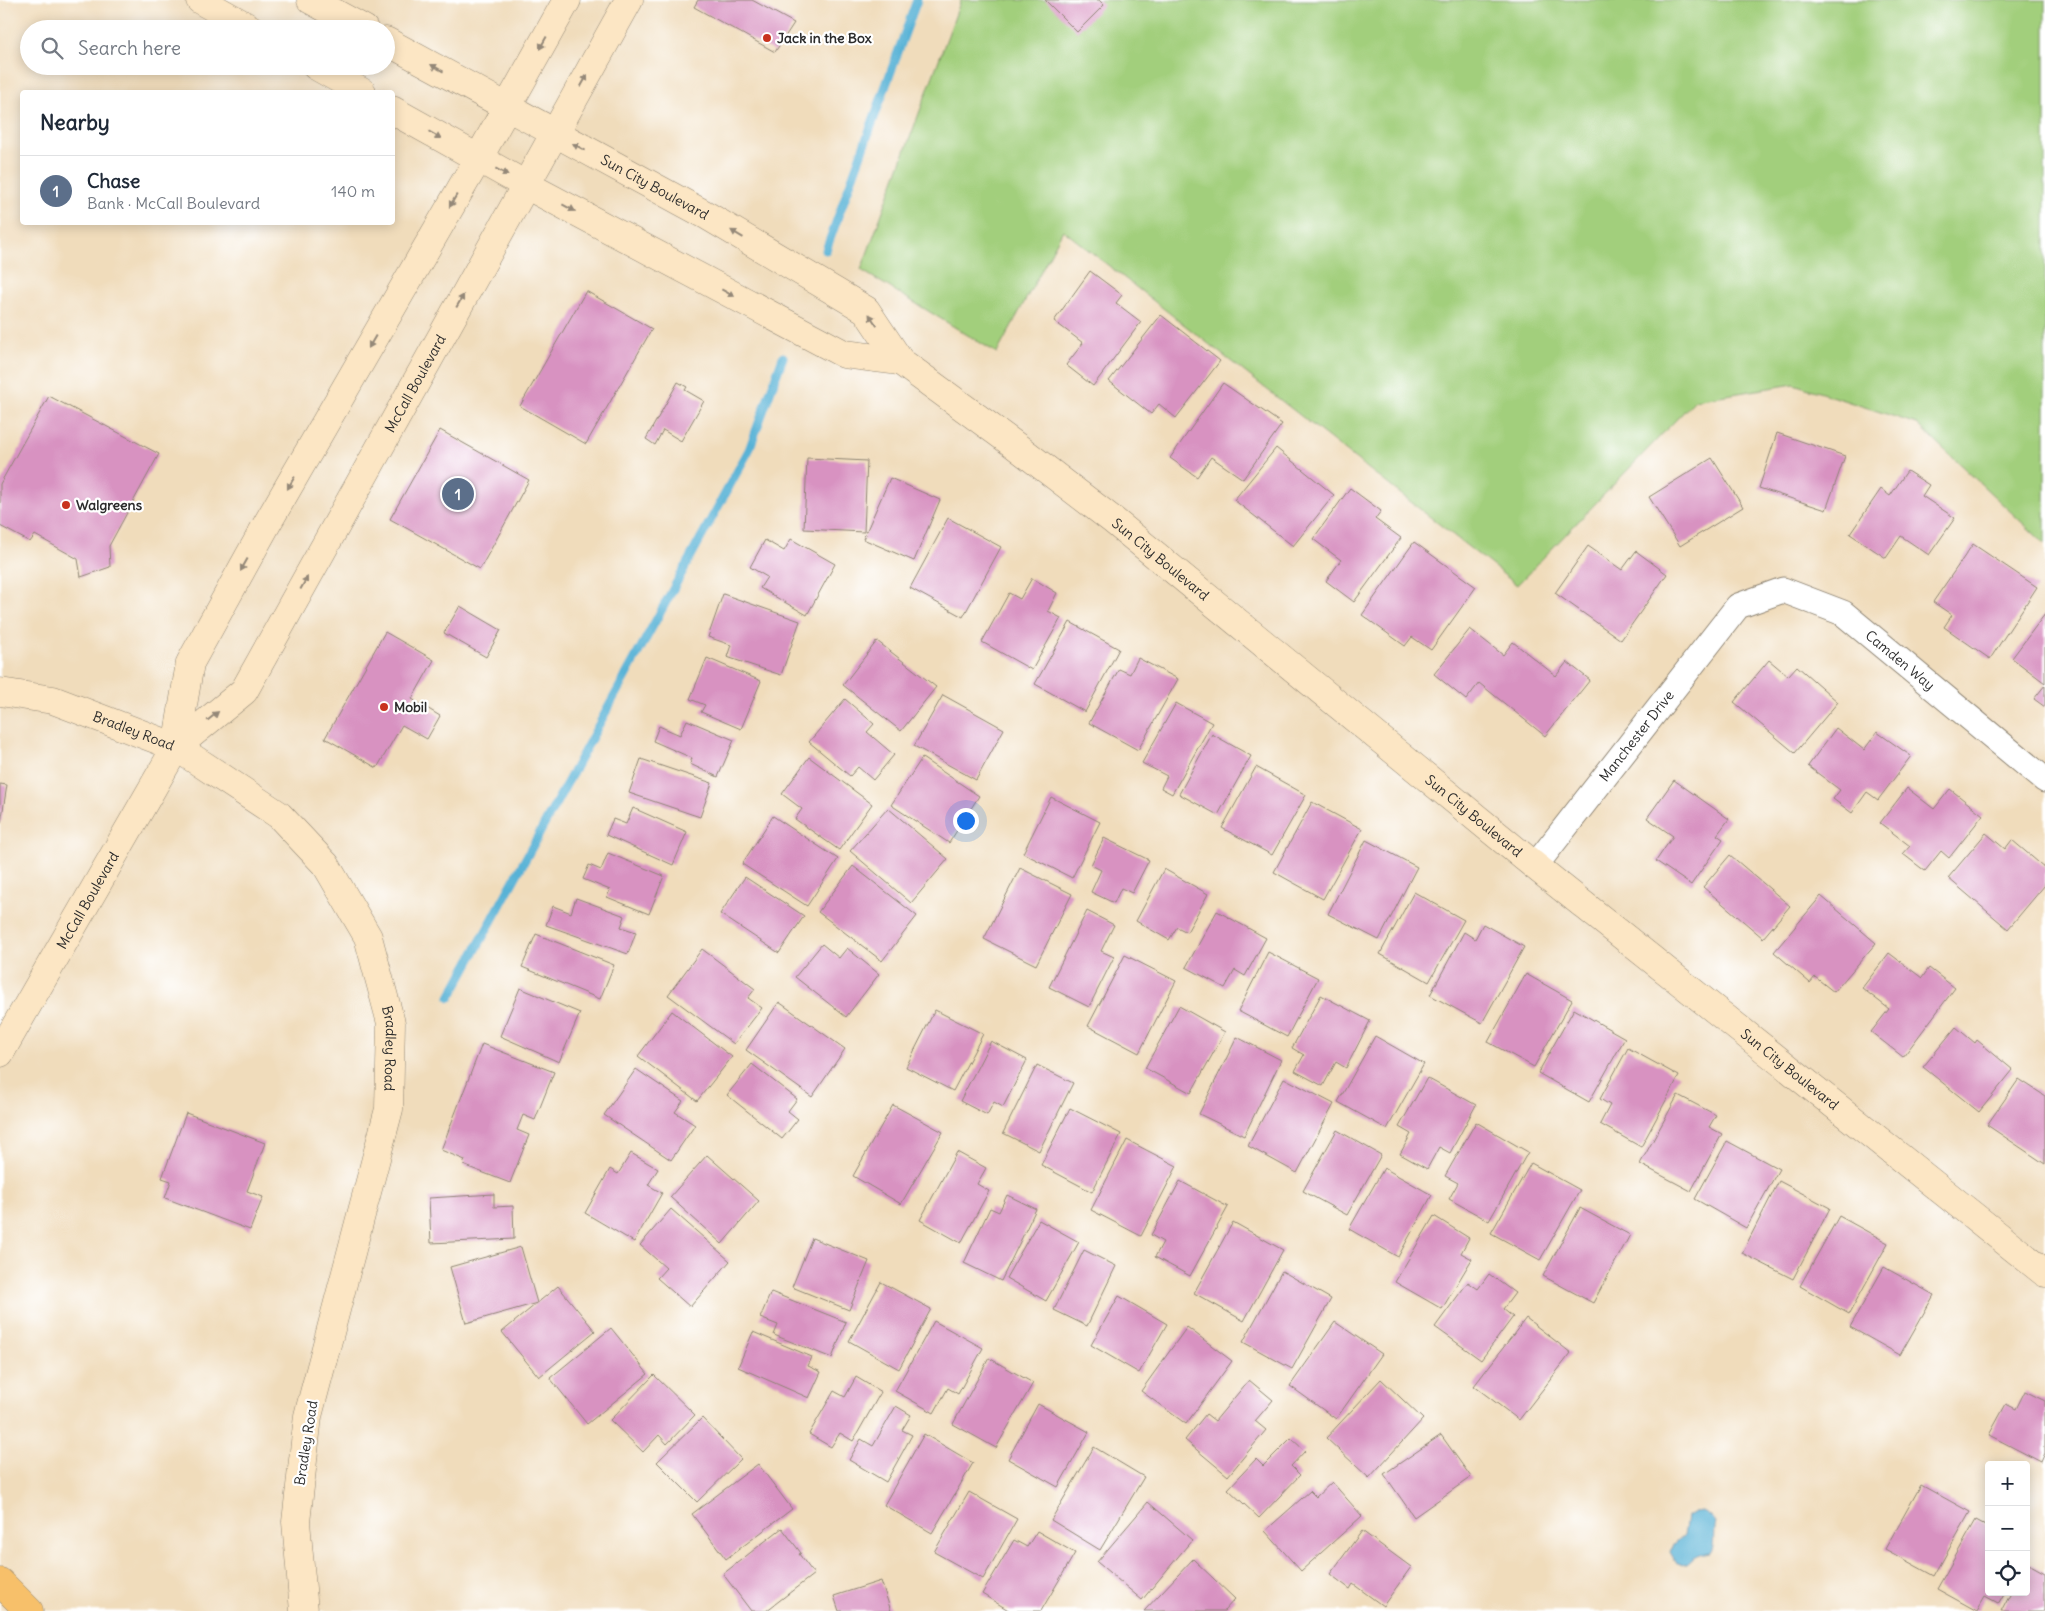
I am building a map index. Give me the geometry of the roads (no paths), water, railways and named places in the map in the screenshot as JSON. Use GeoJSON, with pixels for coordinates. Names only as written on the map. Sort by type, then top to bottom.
{"type":"FeatureCollection","features":[{"type":"Feature","properties":{"kind":"highway"},"geometry":{"type":"LineString","coordinates":[[0,1582],[29,1611]]}},
{"type":"Feature","properties":{"kind":"street"},"geometry":{"type":"LineString","coordinates":[[200,0],[235,20]]}},
{"type":"Feature","properties":{"kind":"street"},"geometry":{"type":"LineString","coordinates":[[312,0],[348,20]]}},
{"type":"Feature","properties":{"kind":"street","name":"McCall Boulevard"},"geometry":{"type":"LineString","coordinates":[[0,1053],[176,747],[190,663],[268,522],[478,159],[567,0]]}},
{"type":"Feature","properties":{"kind":"street","name":"McCall Boulevard"},"geometry":{"type":"LineString","coordinates":[[176,747],[244,691],[629,0]]}},
{"type":"Feature","properties":{"kind":"street","name":"Sun City Boulevard"},"geometry":{"type":"LineString","coordinates":[[395,46],[706,215],[866,310],[900,361],[1114,521],[1536,866],[2042,1265]]}},
{"type":"Feature","properties":{"kind":"street"},"geometry":{"type":"LineString","coordinates":[[332,75],[358,90]]}},
{"type":"Feature","properties":{"kind":"street","name":"Sun City Boulevard"},"geometry":{"type":"LineString","coordinates":[[395,112],[526,185],[844,354],[900,361]]}},
{"type":"Feature","properties":{"kind":"street","name":"Camden Way"},"geometry":{"type":"LineString","coordinates":[[1738,606],[1783,590],[1843,613],[2045,780]]}},
{"type":"Feature","properties":{"kind":"street","name":"Manchester Drive"},"geometry":{"type":"LineString","coordinates":[[1536,866],[1738,606]]}},
{"type":"Feature","properties":{"kind":"street","name":"Bradley Road"},"geometry":{"type":"LineString","coordinates":[[0,692],[53,700],[176,747],[279,815],[326,865],[368,938],[391,1023],[389,1109],[308,1416],[296,1522],[304,1611]]}},
{"type":"Feature","properties":{"kind":"water"},"geometry":{"type":"Polygon","coordinates":[[[1702,1511],[1715,1522],[1712,1550],[1710,1553],[1694,1558],[1685,1565],[1677,1564],[1670,1552],[1673,1545],[1684,1535],[1687,1516],[1694,1512],[1702,1511]]]}},
{"type":"Feature","properties":{"kind":"waterway"},"geometry":{"type":"LineString","coordinates":[[826,250],[917,0]]}},
{"type":"Feature","properties":{"kind":"waterway"},"geometry":{"type":"LineString","coordinates":[[450,997],[749,450],[783,357]]}},
{"type":"Feature","properties":{"kind":"place","name":"Jack in the Box"},"geometry":{"type":"Point","coordinates":[767,38]}},
{"type":"Feature","properties":{"kind":"place","name":"Chase"},"geometry":{"type":"Point","coordinates":[458,494]}},
{"type":"Feature","properties":{"kind":"place","name":"Walgreens"},"geometry":{"type":"Point","coordinates":[66,505]}},
{"type":"Feature","properties":{"kind":"place","name":"Mobil"},"geometry":{"type":"Point","coordinates":[384,707]}}]}
